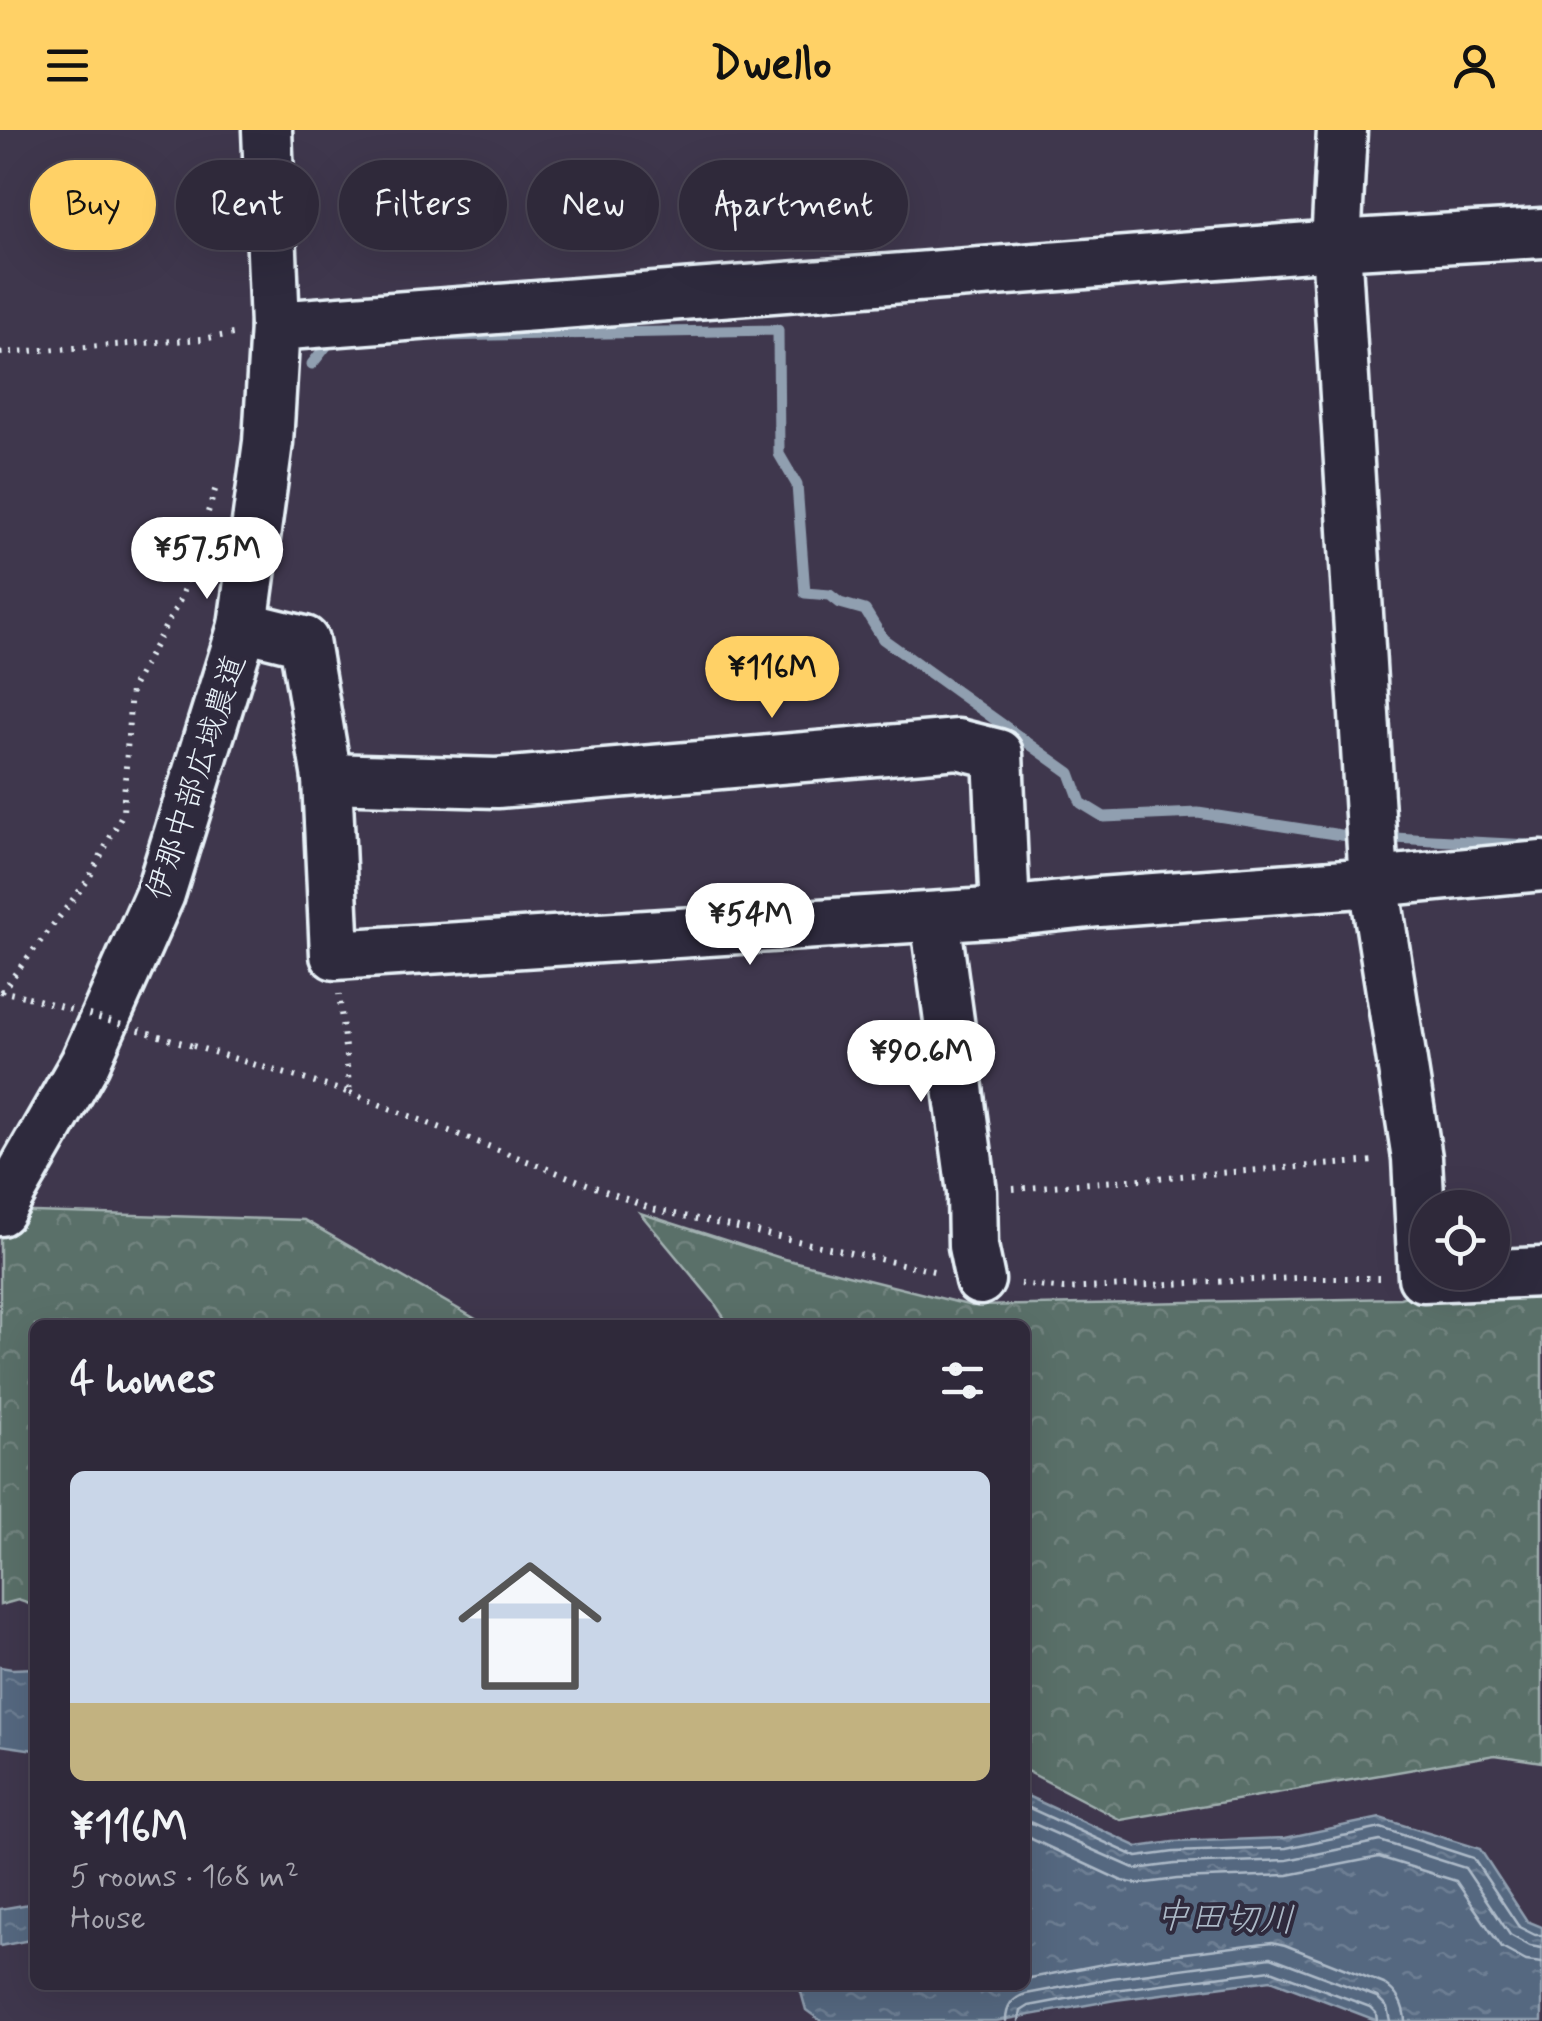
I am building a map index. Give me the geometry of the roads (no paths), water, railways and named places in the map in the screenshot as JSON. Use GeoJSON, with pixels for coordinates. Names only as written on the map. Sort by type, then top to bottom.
{"type":"FeatureCollection","features":[{"type":"Feature","properties":{"kind":"street","name":"伊那中部広域農道"},"geometry":{"type":"LineString","coordinates":[[0,1211],[85,1062],[160,894],[243,626],[268,442],[275,326],[267,130]]}},
{"type":"Feature","properties":{"kind":"street"},"geometry":{"type":"LineString","coordinates":[[1342,130],[1336,245],[1374,882],[1417,1158],[1423,1277],[1542,1272]]}},
{"type":"Feature","properties":{"kind":"street"},"geometry":{"type":"LineString","coordinates":[[275,326],[1336,245],[1542,233]]}},
{"type":"Feature","properties":{"kind":"street"},"geometry":{"type":"LineString","coordinates":[[243,626],[304,641],[326,778],[335,955],[1005,912],[1542,866]]}},
{"type":"Feature","properties":{"kind":"street"},"geometry":{"type":"LineString","coordinates":[[326,778],[497,783],[958,744],[998,754],[1005,912]]}},
{"type":"Feature","properties":{"kind":"street"},"geometry":{"type":"LineString","coordinates":[[934,917],[972,1192],[973,1246],[980,1280]]}},
{"type":"Feature","properties":{"kind":"water"},"geometry":{"type":"Polygon","coordinates":[[[0,1667],[30,1668],[30,1749],[0,1745],[0,1667]]]}},
{"type":"Feature","properties":{"kind":"water","name":"中田切川"},"geometry":{"type":"Polygon","coordinates":[[[1030,1797],[1138,1847],[1285,1838],[1380,1818],[1480,1849],[1527,1921],[1542,1927],[1542,2021],[1378,2021],[1271,1980],[1115,2000],[996,2021],[821,2021],[806,2010],[800,1990],[1030,1990],[1030,1797]]]}},
{"type":"Feature","properties":{"kind":"water"},"geometry":{"type":"Polygon","coordinates":[[[30,1904],[30,1940],[0,1946],[0,1909],[30,1904]]]}},
{"type":"Feature","properties":{"kind":"waterway"},"geometry":{"type":"LineString","coordinates":[[440,336],[778,330],[779,454],[797,485],[805,593],[830,595],[840,603],[865,610],[883,639],[1070,773],[1081,803],[1104,817],[1198,813],[1354,837]]}},
{"type":"Feature","properties":{"kind":"waterway"},"geometry":{"type":"LineString","coordinates":[[312,364],[331,340],[337,340]]}},
{"type":"Feature","properties":{"kind":"waterway"},"geometry":{"type":"LineString","coordinates":[[1394,838],[1530,845]]}}]}
